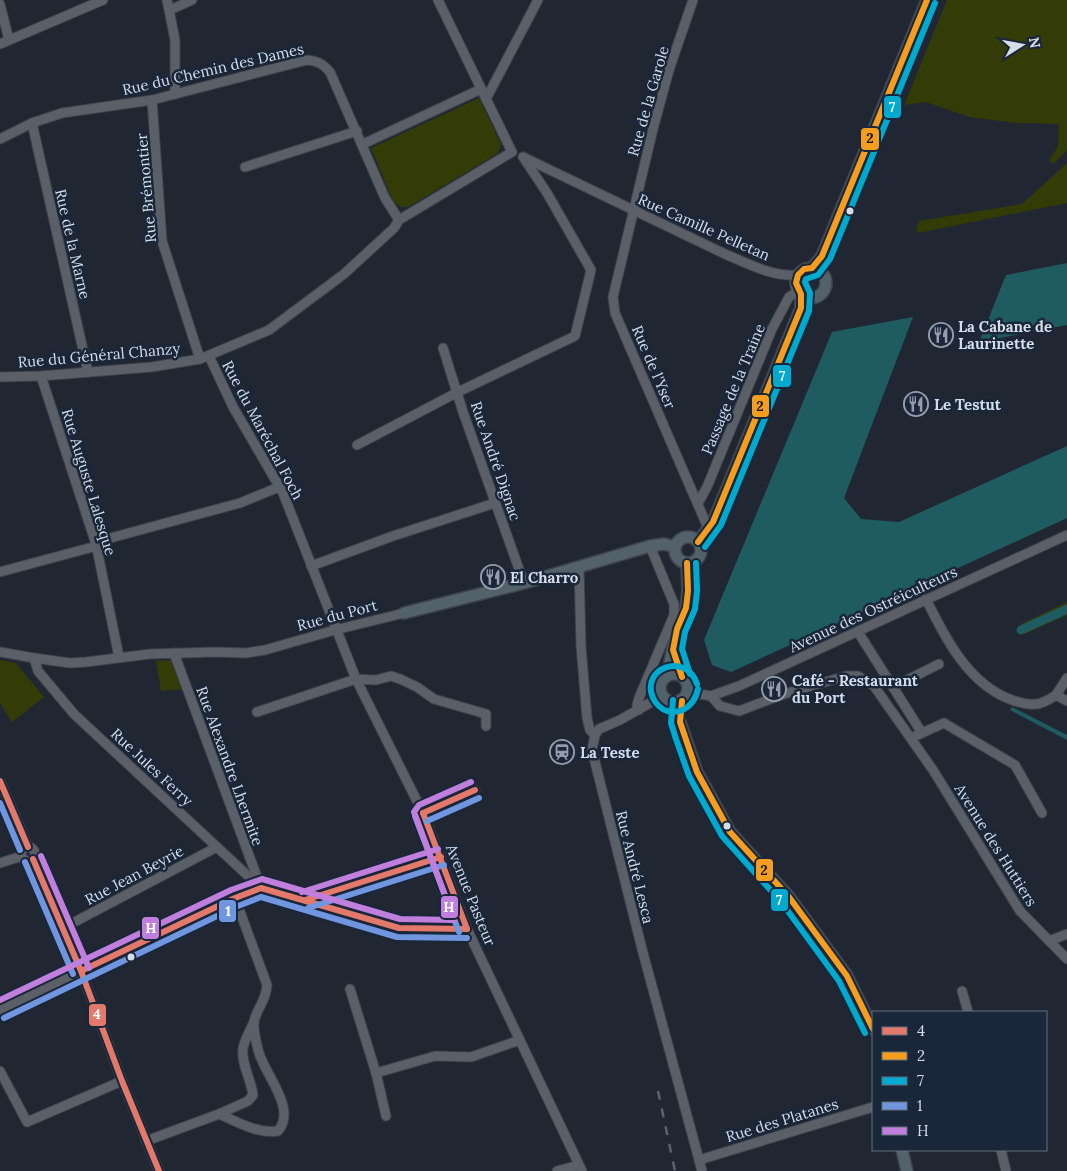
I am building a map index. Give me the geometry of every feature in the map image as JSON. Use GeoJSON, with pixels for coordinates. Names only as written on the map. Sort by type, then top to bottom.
{"type":"FeatureCollection","features":[{"type":"Feature","properties":{"kind":"main road"},"geometry":{"type":"LineString","coordinates":[[812,268],[822,256],[927,0]]}},
{"type":"Feature","properties":{"kind":"main road"},"geometry":{"type":"LineString","coordinates":[[802,289],[820,294],[825,287],[822,256]]}},
{"type":"Feature","properties":{"kind":"main road"},"geometry":{"type":"LineString","coordinates":[[698,542],[712,522],[721,502],[801,308],[804,270],[812,268],[820,270],[823,274]]}},
{"type":"Feature","properties":{"kind":"main road"},"geometry":{"type":"LineString","coordinates":[[683,538],[691,538],[698,542],[700,554],[696,561],[687,563],[677,558],[675,547],[683,538]]}},
{"type":"Feature","properties":{"kind":"main road","name":"Rue du Port"},"geometry":{"type":"LineString","coordinates":[[404,613],[524,582],[650,546],[664,544],[675,547]]}},
{"type":"Feature","properties":{"kind":"main road"},"geometry":{"type":"LineString","coordinates":[[687,563],[688,591],[686,608],[677,629],[667,676],[660,687],[676,698],[680,722],[697,772],[730,832],[789,897],[847,976],[872,1028]]}},
{"type":"Feature","properties":{"kind":"main road"},"geometry":{"type":"LineString","coordinates":[[672,650],[682,677]]}},
{"type":"Feature","properties":{"kind":"main road"},"geometry":{"type":"LineString","coordinates":[[667,676],[675,674],[682,677],[688,683],[676,698]]}},
{"type":"Feature","properties":{"kind":"main road"},"geometry":{"type":"LineString","coordinates":[[902,1151],[907,1171]]}},
{"type":"Feature","properties":{"kind":"street"},"geometry":{"type":"LineString","coordinates":[[0,4],[4,42],[103,0]]}},
{"type":"Feature","properties":{"kind":"street"},"geometry":{"type":"LineString","coordinates":[[167,0],[175,40],[175,94]]}},
{"type":"Feature","properties":{"kind":"street"},"geometry":{"type":"LineString","coordinates":[[170,10],[192,0]]}},
{"type":"Feature","properties":{"kind":"street"},"geometry":{"type":"LineString","coordinates":[[438,0],[512,152]]}},
{"type":"Feature","properties":{"kind":"street"},"geometry":{"type":"LineString","coordinates":[[486,99],[538,0]]}},
{"type":"Feature","properties":{"kind":"street","name":"Rue de la Garole"},"geometry":{"type":"LineString","coordinates":[[634,212],[653,128],[693,0]]}},
{"type":"Feature","properties":{"kind":"street","name":"Rue du Chemin des Dames"},"geometry":{"type":"LineString","coordinates":[[0,139],[32,122],[62,114],[152,100],[307,60],[314,60],[320,62],[330,72],[385,198],[399,220]]}},
{"type":"Feature","properties":{"kind":"street"},"geometry":{"type":"LineString","coordinates":[[363,144],[481,89]]}},
{"type":"Feature","properties":{"kind":"street","name":"Rue Brémontier"},"geometry":{"type":"LineString","coordinates":[[152,100],[162,240],[205,358]]}},
{"type":"Feature","properties":{"kind":"street","name":"Rue de la Marne"},"geometry":{"type":"LineString","coordinates":[[32,122],[88,372]]}},
{"type":"Feature","properties":{"kind":"street"},"geometry":{"type":"LineString","coordinates":[[245,167],[356,130]]}},
{"type":"Feature","properties":{"kind":"street","name":"Rue Camille Pelletan"},"geometry":{"type":"LineString","coordinates":[[512,152],[725,254],[758,268],[784,276],[802,289]]}},
{"type":"Feature","properties":{"kind":"street","name":"Rue du Général Chanzy"},"geometry":{"type":"LineString","coordinates":[[0,376],[41,376],[152,367],[205,358],[269,330],[313,299],[358,261],[394,228],[399,220],[512,152]]}},
{"type":"Feature","properties":{"kind":"street"},"geometry":{"type":"LineString","coordinates":[[357,445],[458,392],[575,336],[591,270],[547,193],[523,157]]}},
{"type":"Feature","properties":{"kind":"street","name":"Rue de l'Yser"},"geometry":{"type":"LineString","coordinates":[[634,212],[613,297],[614,305],[619,322],[708,528]]}},
{"type":"Feature","properties":{"kind":"street","name":"Passage de la Traine"},"geometry":{"type":"LineString","coordinates":[[698,503],[707,487],[772,329],[789,297],[802,289]]}},
{"type":"Feature","properties":{"kind":"street","name":"Rue André Dignac"},"geometry":{"type":"LineString","coordinates":[[443,348],[463,412],[524,582]]}},
{"type":"Feature","properties":{"kind":"street","name":"Rue du Maréchal Foch"},"geometry":{"type":"LineString","coordinates":[[205,358],[283,493],[335,630]]}},
{"type":"Feature","properties":{"kind":"street","name":"Rue Auguste Lalesque"},"geometry":{"type":"LineString","coordinates":[[41,376],[96,544],[120,657]]}},
{"type":"Feature","properties":{"kind":"street"},"geometry":{"type":"LineString","coordinates":[[0,572],[93,547],[103,540],[240,503],[279,487]]}},
{"type":"Feature","properties":{"kind":"street"},"geometry":{"type":"LineString","coordinates":[[311,566],[495,503]]}},
{"type":"Feature","properties":{"kind":"street","name":"Avenue des Ostréiculteurs"},"geometry":{"type":"LineString","coordinates":[[676,698],[711,696],[739,686],[1067,535]]}},
{"type":"Feature","properties":{"kind":"street"},"geometry":{"type":"LineString","coordinates":[[640,710],[638,705],[639,698],[674,614],[674,604],[650,546]]}},
{"type":"Feature","properties":{"kind":"street","name":"Rue André Lesca"},"geometry":{"type":"LineString","coordinates":[[579,567],[581,646],[587,718],[590,730],[595,734],[592,750],[642,949],[702,1171]]}},
{"type":"Feature","properties":{"kind":"street"},"geometry":{"type":"LineString","coordinates":[[926,599],[955,652],[968,668],[985,685],[1008,698],[1029,705],[1044,703],[1056,695],[1067,678]]}},
{"type":"Feature","properties":{"kind":"street","name":"Rue du Port"},"geometry":{"type":"LineString","coordinates":[[0,652],[70,663],[120,657],[246,653],[266,650],[404,613]]}},
{"type":"Feature","properties":{"kind":"street","name":"Avenue Pasteur"},"geometry":{"type":"LineString","coordinates":[[335,630],[356,679],[423,814],[467,929],[581,1168]]}},
{"type":"Feature","properties":{"kind":"street"},"geometry":{"type":"LineString","coordinates":[[858,632],[922,733]]}},
{"type":"Feature","properties":{"kind":"street","name":"Rue Alexandre Lhermite"},"geometry":{"type":"LineString","coordinates":[[174,654],[261,888]]}},
{"type":"Feature","properties":{"kind":"street","name":"Rue Jules Ferry"},"geometry":{"type":"LineString","coordinates":[[34,658],[38,671],[74,714],[261,888]]}},
{"type":"Feature","properties":{"kind":"street"},"geometry":{"type":"LineString","coordinates":[[893,687],[939,664]]}},
{"type":"Feature","properties":{"kind":"street"},"geometry":{"type":"LineString","coordinates":[[257,712],[356,679],[376,680],[391,676],[400,678],[417,687],[434,699],[486,714],[486,726]]}},
{"type":"Feature","properties":{"kind":"street","name":"Avenue des Huttiers"},"geometry":{"type":"LineString","coordinates":[[711,696],[720,706],[739,711],[784,694],[846,676],[858,676],[874,686],[933,770],[1020,911],[1067,959]]}},
{"type":"Feature","properties":{"kind":"street"},"geometry":{"type":"LineString","coordinates":[[1056,695],[1067,700]]}},
{"type":"Feature","properties":{"kind":"street"},"geometry":{"type":"LineString","coordinates":[[595,734],[599,729],[640,710],[676,698]]}},
{"type":"Feature","properties":{"kind":"street"},"geometry":{"type":"LineString","coordinates":[[911,738],[944,723],[1015,765],[1042,813]]}},
{"type":"Feature","properties":{"kind":"street"},"geometry":{"type":"LineString","coordinates":[[0,782],[28,847],[32,848],[35,852],[33,858],[81,970],[122,1081],[159,1171]]}},
{"type":"Feature","properties":{"kind":"street"},"geometry":{"type":"LineString","coordinates":[[423,814],[475,790]]}},
{"type":"Feature","properties":{"kind":"street"},"geometry":{"type":"LineString","coordinates":[[22,856],[23,849],[28,847]]}},
{"type":"Feature","properties":{"kind":"street","name":"Rue Jean Beyrie"},"geometry":{"type":"LineString","coordinates":[[63,928],[217,847]]}},
{"type":"Feature","properties":{"kind":"street"},"geometry":{"type":"LineString","coordinates":[[22,856],[27,861],[33,858]]}},
{"type":"Feature","properties":{"kind":"street"},"geometry":{"type":"LineString","coordinates":[[0,863],[22,856]]}},
{"type":"Feature","properties":{"kind":"street"},"geometry":{"type":"LineString","coordinates":[[305,900],[440,857]]}},
{"type":"Feature","properties":{"kind":"street"},"geometry":{"type":"LineString","coordinates":[[0,1010],[235,898],[261,888],[399,928],[467,929]]}},
{"type":"Feature","properties":{"kind":"street"},"geometry":{"type":"LineString","coordinates":[[146,1141],[248,1102],[252,1095],[251,1084],[243,1060],[243,1048],[267,995],[267,986],[235,898]]}},
{"type":"Feature","properties":{"kind":"street"},"geometry":{"type":"LineString","coordinates":[[1049,941],[1067,934]]}},
{"type":"Feature","properties":{"kind":"street"},"geometry":{"type":"LineString","coordinates":[[350,989],[376,1074],[386,1116]]}},
{"type":"Feature","properties":{"kind":"street"},"geometry":{"type":"LineString","coordinates":[[962,991],[968,1011]]}},
{"type":"Feature","properties":{"kind":"street"},"geometry":{"type":"LineString","coordinates":[[219,1114],[267,1133],[278,1131],[284,1124],[285,1115],[280,1099],[259,1053],[254,1022]]}},
{"type":"Feature","properties":{"kind":"street"},"geometry":{"type":"LineString","coordinates":[[376,1074],[436,1056],[471,1057],[520,1040]]}},
{"type":"Feature","properties":{"kind":"street"},"geometry":{"type":"LineString","coordinates":[[0,1071],[27,1122],[122,1081]]}},
{"type":"Feature","properties":{"kind":"street","name":"Rue des Platanes"},"geometry":{"type":"LineString","coordinates":[[699,1160],[872,1107]]}},
{"type":"Feature","properties":{"kind":"street"},"geometry":{"type":"LineString","coordinates":[[1001,1151],[1006,1171]]}},
{"type":"Feature","properties":{"kind":"street"},"geometry":{"type":"LineString","coordinates":[[557,1171],[581,1168]]}},
{"type":"Feature","properties":{"kind":"shaded area"},"geometry":{"type":"Polygon","coordinates":[[[947,0],[1067,0],[1067,150],[1053,164],[1049,161],[1058,146],[1059,124],[1016,123],[969,117],[926,102],[904,105],[947,0]]]}},
{"type":"Feature","properties":{"kind":"shaded area"},"geometry":{"type":"Polygon","coordinates":[[[479,98],[501,144],[498,153],[408,207],[401,207],[394,203],[371,148],[479,98]]]}},
{"type":"Feature","properties":{"kind":"shaded area"},"geometry":{"type":"Polygon","coordinates":[[[1067,163],[1067,203],[918,233],[916,229],[919,221],[1022,204],[1067,163]]]}},
{"type":"Feature","properties":{"kind":"shaded area"},"geometry":{"type":"Polygon","coordinates":[[[1067,263],[1067,325],[979,342],[1006,275],[1067,263]]]}},
{"type":"Feature","properties":{"kind":"shaded area"},"geometry":{"type":"Polygon","coordinates":[[[913,317],[844,498],[861,519],[899,522],[1067,446],[1067,518],[731,672],[712,665],[704,640],[832,332],[913,317]]]}},
{"type":"Feature","properties":{"kind":"shaded area"},"geometry":{"type":"Polygon","coordinates":[[[1067,602],[1067,615],[1025,634],[1021,624],[1067,602]]]}},
{"type":"Feature","properties":{"kind":"shaded area"},"geometry":{"type":"Polygon","coordinates":[[[0,660],[16,663],[44,697],[12,722],[0,703],[0,660]]]}},
{"type":"Feature","properties":{"kind":"shaded area"},"geometry":{"type":"Polygon","coordinates":[[[173,660],[182,689],[161,691],[156,661],[173,660]]]}},
{"type":"Feature","properties":{"kind":"shaded area"},"geometry":{"type":"Polygon","coordinates":[[[1012,707],[1067,735],[1067,740],[1010,710],[1012,707]]]}},
{"type":"Feature","properties":{"kind":"waterway"},"geometry":{"type":"LineString","coordinates":[[1021,630],[1067,609]]}},
{"type":"Feature","properties":{"kind":"railway"},"geometry":{"type":"LineString","coordinates":[[658,1091],[675,1171]]}},
{"type":"Feature","properties":{"kind":"transit line","name":"2"},"geometry":{"type":"LineString","coordinates":[[698,542],[713,522],[801,308],[801,294],[796,283],[798,275],[804,269],[812,268],[822,256],[927,0]]}},
{"type":"Feature","properties":{"kind":"transit line","name":"7"},"geometry":{"type":"LineString","coordinates":[[705,547],[721,525],[809,311],[810,293],[805,282],[806,279],[818,275],[830,259],[935,3]]}},
{"type":"Feature","properties":{"kind":"transit line","name":"2"},"geometry":{"type":"LineString","coordinates":[[682,677],[673,650],[677,629],[686,608],[688,591],[687,563]]}},
{"type":"Feature","properties":{"kind":"transit line","name":"7"},"geometry":{"type":"LineString","coordinates":[[690,674],[682,649],[685,632],[695,609],[697,591],[696,563]]}},
{"type":"Feature","properties":{"kind":"transit line","name":"7"},"geometry":{"type":"LineString","coordinates":[[697,684],[691,674],[684,668],[675,666],[666,667],[658,672],[653,679],[651,687],[653,698],[657,704],[661,708],[673,712],[688,707],[697,694],[698,689]]}},
{"type":"Feature","properties":{"kind":"transit line","name":"7"},"geometry":{"type":"LineString","coordinates":[[673,700],[671,723],[689,776],[722,836],[782,903],[839,981],[865,1033]]}},
{"type":"Feature","properties":{"kind":"transit line","name":"2"},"geometry":{"type":"LineString","coordinates":[[682,701],[680,722],[697,772],[730,832],[789,897],[847,976],[872,1027]]}},
{"type":"Feature","properties":{"kind":"transit line","name":"4"},"geometry":{"type":"LineString","coordinates":[[0,781],[28,847]]}},
{"type":"Feature","properties":{"kind":"transit line","name":"H"},"geometry":{"type":"LineString","coordinates":[[0,1000],[231,890],[262,879],[400,919],[454,920],[414,812],[419,805],[471,782]]}},
{"type":"Feature","properties":{"kind":"transit line","name":"4"},"geometry":{"type":"LineString","coordinates":[[423,813],[475,790]]}},
{"type":"Feature","properties":{"kind":"transit line","name":"1"},"geometry":{"type":"LineString","coordinates":[[427,821],[479,798]]}},
{"type":"Feature","properties":{"kind":"transit line","name":"1"},"geometry":{"type":"LineString","coordinates":[[0,803],[20,850]]}},
{"type":"Feature","properties":{"kind":"transit line","name":"4"},"geometry":{"type":"LineString","coordinates":[[423,813],[467,929]]}},
{"type":"Feature","properties":{"kind":"transit line","name":"1"},"geometry":{"type":"LineString","coordinates":[[415,816],[459,932]]}},
{"type":"Feature","properties":{"kind":"transit line","name":"H"},"geometry":{"type":"LineString","coordinates":[[302,892],[438,849]]}},
{"type":"Feature","properties":{"kind":"transit line","name":"H"},"geometry":{"type":"LineString","coordinates":[[41,856],[89,968]]}},
{"type":"Feature","properties":{"kind":"transit line","name":"4"},"geometry":{"type":"LineString","coordinates":[[305,900],[441,857]]}},
{"type":"Feature","properties":{"kind":"transit line","name":"4"},"geometry":{"type":"LineString","coordinates":[[33,859],[81,971],[122,1081],[159,1171]]}},
{"type":"Feature","properties":{"kind":"transit line","name":"1"},"geometry":{"type":"LineString","coordinates":[[25,862],[73,974]]}},
{"type":"Feature","properties":{"kind":"transit line","name":"1"},"geometry":{"type":"LineString","coordinates":[[308,908],[444,865]]}},
{"type":"Feature","properties":{"kind":"transit line","name":"4"},"geometry":{"type":"LineString","coordinates":[[81,971],[235,898],[261,888],[399,928],[467,929]]}},
{"type":"Feature","properties":{"kind":"transit line","name":"1"},"geometry":{"type":"LineString","coordinates":[[4,1018],[238,906],[261,897],[397,937],[467,938]]}},
{"type":"Feature","properties":{"kind":"place","name":"La Cabane de Laurinette"},"geometry":{"type":"Point","coordinates":[941,335]}},
{"type":"Feature","properties":{"kind":"place","name":"Le Testut"},"geometry":{"type":"Point","coordinates":[916,404]}},
{"type":"Feature","properties":{"kind":"place","name":"El Charro"},"geometry":{"type":"Point","coordinates":[493,577]}},
{"type":"Feature","properties":{"kind":"place","name":"Café - Restaurant du Port"},"geometry":{"type":"Point","coordinates":[774,689]}},
{"type":"Feature","properties":{"kind":"place","name":"La Teste"},"geometry":{"type":"Point","coordinates":[562,752]}}]}
